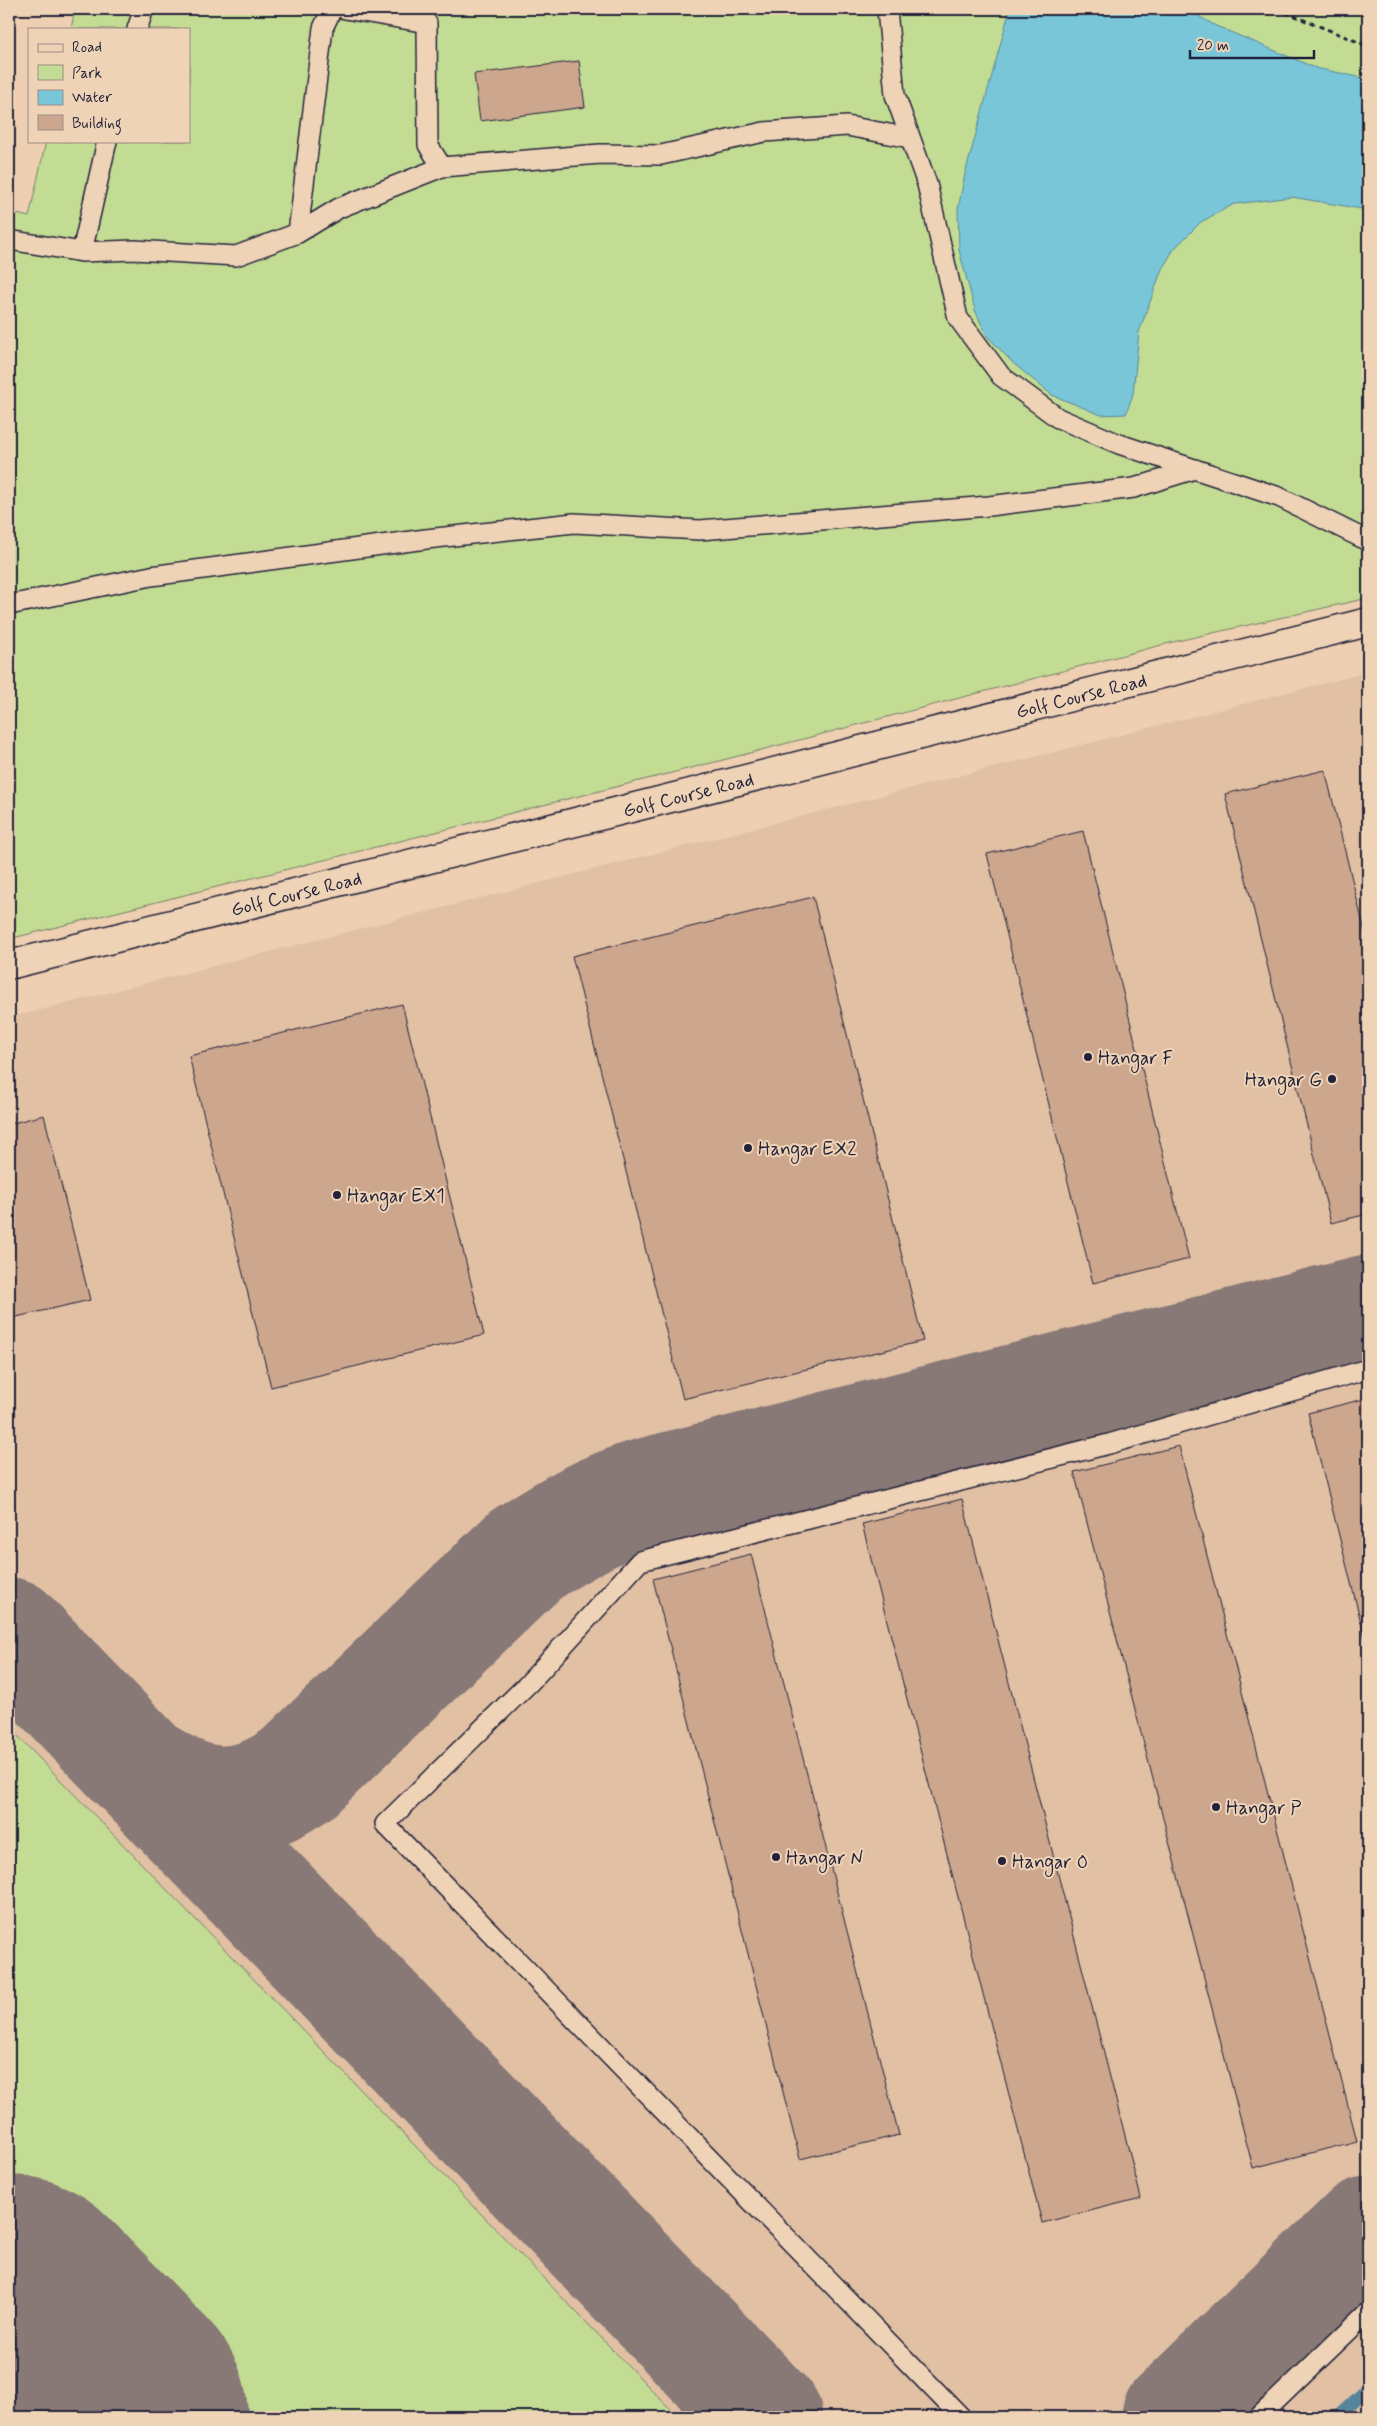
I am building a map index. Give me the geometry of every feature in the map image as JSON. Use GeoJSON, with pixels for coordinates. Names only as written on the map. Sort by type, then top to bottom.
{"type":"FeatureCollection","features":[{"type":"Feature","properties":{"kind":"street","name":"Golf Course Road"},"geometry":{"type":"LineString","coordinates":[[9,965],[1368,622]]}},
{"type":"Feature","properties":{"kind":"lane"},"geometry":{"type":"LineString","coordinates":[[136,28],[144,9]]}},
{"type":"Feature","properties":{"kind":"lane"},"geometry":{"type":"LineString","coordinates":[[298,233],[324,28],[332,9]]}},
{"type":"Feature","properties":{"kind":"lane"},"geometry":{"type":"LineString","coordinates":[[345,9],[427,23],[428,145],[442,168]]}},
{"type":"Feature","properties":{"kind":"lane"},"geometry":{"type":"LineString","coordinates":[[887,9],[895,95],[927,184],[958,318],[1000,376],[1058,418],[1119,444],[1279,497],[1368,541]]}},
{"type":"Feature","properties":{"kind":"lane"},"geometry":{"type":"LineString","coordinates":[[9,240],[82,252],[134,250],[236,256],[298,233],[339,208],[442,168],[600,154],[661,155],[764,132],[848,126],[910,138]]}},
{"type":"Feature","properties":{"kind":"lane"},"geometry":{"type":"LineString","coordinates":[[82,252],[107,142]]}},
{"type":"Feature","properties":{"kind":"lane"},"geometry":{"type":"LineString","coordinates":[[9,605],[151,576],[426,539],[574,523],[700,530],[989,506],[1134,488],[1195,469]]}},
{"type":"Feature","properties":{"kind":"lane"},"geometry":{"type":"LineString","coordinates":[[961,2417],[386,1824],[529,1683],[640,1561],[1109,1444],[1368,1369]]}},
{"type":"Feature","properties":{"kind":"lane"},"geometry":{"type":"LineString","coordinates":[[1259,2417],[1368,2312]]}},
{"type":"Feature","properties":{"kind":"path"},"geometry":{"type":"LineString","coordinates":[[1277,9],[1368,46]]}},
{"type":"Feature","properties":{"kind":"shaded area"},"geometry":{"type":"Polygon","coordinates":[[[1368,672],[1368,2417],[9,2417],[9,1018],[1368,672]]]}},
{"type":"Feature","properties":{"kind":"green space"},"geometry":{"type":"Polygon","coordinates":[[[75,9],[1368,9],[1368,598],[1173,642],[723,760],[9,939],[9,212],[29,217],[46,142],[190,142],[190,28],[71,28],[75,9]]]}},
{"type":"Feature","properties":{"kind":"green space"},"geometry":{"type":"Polygon","coordinates":[[[9,1727],[678,2417],[249,2417],[9,2170],[9,1727]]]}},
{"type":"Feature","properties":{"kind":"water"},"geometry":{"type":"Polygon","coordinates":[[[1010,9],[1186,9],[1216,26],[1316,68],[1368,79],[1368,210],[1292,197],[1234,204],[1201,222],[1174,249],[1162,269],[1139,332],[1133,394],[1126,414],[1101,415],[1052,395],[1014,364],[987,336],[975,310],[959,250],[958,209],[965,174],[1010,9]]]}},
{"type":"Feature","properties":{"kind":"building"},"geometry":{"type":"Polygon","coordinates":[[[579,61],[585,107],[480,121],[474,74],[579,61]]]}},
{"type":"Feature","properties":{"kind":"building","name":"Hangar G"},"geometry":{"type":"Polygon","coordinates":[[[1325,770],[1368,944],[1368,1214],[1331,1223],[1225,794],[1325,770]]]}},
{"type":"Feature","properties":{"kind":"building","name":"Hangar F"},"geometry":{"type":"Polygon","coordinates":[[[1083,831],[1189,1259],[1093,1283],[987,854],[1083,831]]]}},
{"type":"Feature","properties":{"kind":"building","name":"Hangar EX2"},"geometry":{"type":"Polygon","coordinates":[[[813,897],[923,1341],[683,1399],[572,956],[813,897]]]}},
{"type":"Feature","properties":{"kind":"building","name":"Hangar EX1"},"geometry":{"type":"Polygon","coordinates":[[[402,1004],[484,1335],[271,1387],[189,1056],[402,1004]]]}},
{"type":"Feature","properties":{"kind":"building"},"geometry":{"type":"Polygon","coordinates":[[[44,1115],[90,1300],[12,1318],[9,1303],[9,1124],[44,1115]]]}},
{"type":"Feature","properties":{"kind":"building"},"geometry":{"type":"Polygon","coordinates":[[[1368,1398],[1368,1650],[1308,1413],[1368,1398]]]}},
{"type":"Feature","properties":{"kind":"building","name":"Hangar P"},"geometry":{"type":"Polygon","coordinates":[[[1179,1446],[1357,2141],[1253,2168],[1074,1472],[1179,1446]]]}},
{"type":"Feature","properties":{"kind":"building","name":"Hangar O"},"geometry":{"type":"Polygon","coordinates":[[[962,1499],[1141,2198],[1042,2223],[862,1524],[962,1499]]]}},
{"type":"Feature","properties":{"kind":"building","name":"Hangar N"},"geometry":{"type":"Polygon","coordinates":[[[751,1554],[899,2135],[800,2159],[653,1579],[751,1554]]]}},
{"type":"Feature","properties":{"kind":"waterway"},"geometry":{"type":"LineString","coordinates":[[1337,2417],[1368,2388]]}},
{"type":"Feature","properties":{"kind":"taxiway"},"geometry":{"type":"LineString","coordinates":[[142,1770],[181,1792],[219,1801],[238,1800],[257,1795],[277,1786],[297,1774],[525,1555],[554,1536],[600,1511],[632,1498],[1368,1310]]}},
{"type":"Feature","properties":{"kind":"taxiway"},"geometry":{"type":"LineString","coordinates":[[9,1633],[767,2417]]}},
{"type":"Feature","properties":{"kind":"taxiway"},"geometry":{"type":"LineString","coordinates":[[1177,2417],[1368,2232]]}},
{"type":"Feature","properties":{"kind":"runway"},"geometry":{"type":"LineString","coordinates":[[9,2314],[109,2417]]}},
{"type":"Feature","properties":{"kind":"place","name":"Hangar F"},"geometry":{"type":"Point","coordinates":[1088,1057]}},
{"type":"Feature","properties":{"kind":"place","name":"Hangar G"},"geometry":{"type":"Point","coordinates":[1332,1079]}},
{"type":"Feature","properties":{"kind":"place","name":"Hangar EX2"},"geometry":{"type":"Point","coordinates":[748,1148]}},
{"type":"Feature","properties":{"kind":"place","name":"Hangar EX1"},"geometry":{"type":"Point","coordinates":[337,1195]}},
{"type":"Feature","properties":{"kind":"place","name":"Hangar P"},"geometry":{"type":"Point","coordinates":[1216,1807]}},
{"type":"Feature","properties":{"kind":"place","name":"Hangar N"},"geometry":{"type":"Point","coordinates":[776,1857]}},
{"type":"Feature","properties":{"kind":"place","name":"Hangar O"},"geometry":{"type":"Point","coordinates":[1002,1861]}}]}
